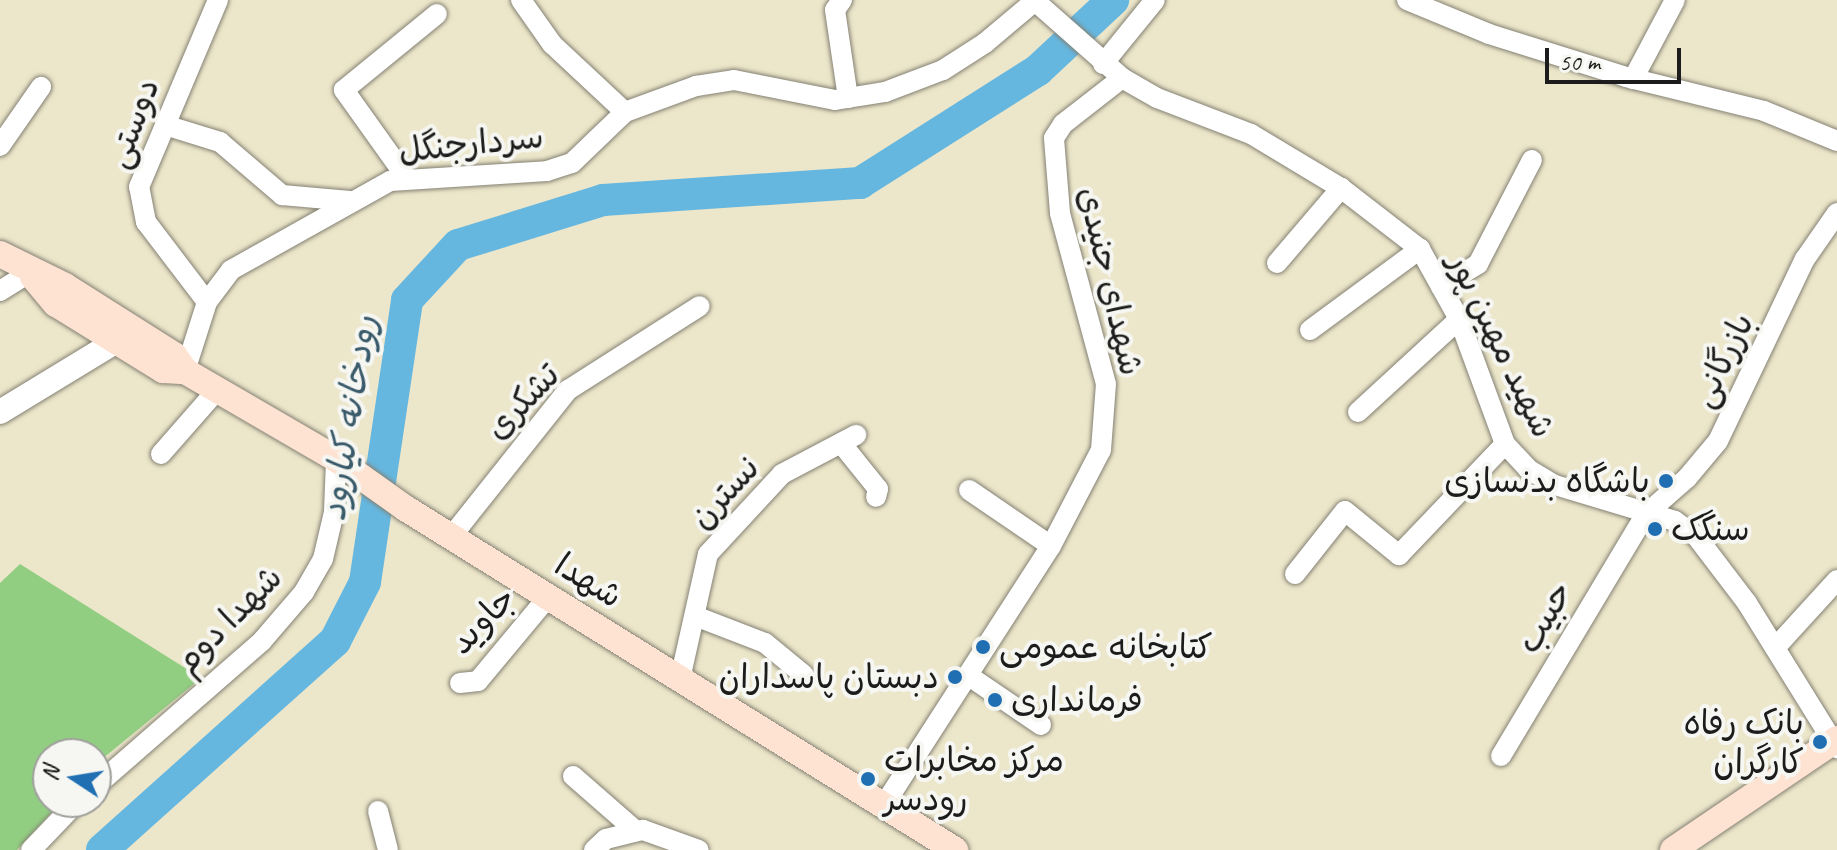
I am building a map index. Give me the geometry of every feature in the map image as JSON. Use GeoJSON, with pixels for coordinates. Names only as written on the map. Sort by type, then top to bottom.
{"type":"FeatureCollection","features":[{"type":"Feature","properties":{"kind":"main road","name":"شهدا"},"geometry":{"type":"LineString","coordinates":[[0,254],[29,273],[65,286],[174,355],[185,371],[336,459],[405,508],[955,850]]}},
{"type":"Feature","properties":{"kind":"main road","name":"شهدا"},"geometry":{"type":"LineString","coordinates":[[29,273],[56,304],[163,370],[185,371]]}},
{"type":"Feature","properties":{"kind":"main road"},"geometry":{"type":"LineString","coordinates":[[1673,850],[1836,743]]}},
{"type":"Feature","properties":{"kind":"street","name":"دوستی"},"geometry":{"type":"LineString","coordinates":[[207,302],[140,207],[139,187],[218,0]]}},
{"type":"Feature","properties":{"kind":"street"},"geometry":{"type":"LineString","coordinates":[[521,0],[552,44],[625,112]]}},
{"type":"Feature","properties":{"kind":"street"},"geometry":{"type":"LineString","coordinates":[[842,0],[835,10],[848,98]]}},
{"type":"Feature","properties":{"kind":"street","name":"سردارجنگل"},"geometry":{"type":"LineString","coordinates":[[185,371],[207,302],[231,270],[350,201],[406,177],[547,171],[572,163],[625,112],[696,86],[734,80],[848,98],[885,92],[943,70],[985,43],[1036,0]]}},
{"type":"Feature","properties":{"kind":"street","name":"شهید مهین پور"},"geometry":{"type":"LineString","coordinates":[[1036,0],[1122,78],[1157,98],[1251,134],[1341,188],[1420,249],[1459,319],[1505,444],[1528,469],[1555,485],[1686,527],[1705,545],[1836,743]]}},
{"type":"Feature","properties":{"kind":"street"},"geometry":{"type":"LineString","coordinates":[[1098,59],[1155,0]]}},
{"type":"Feature","properties":{"kind":"street"},"geometry":{"type":"LineString","coordinates":[[1633,79],[1675,0]]}},
{"type":"Feature","properties":{"kind":"street"},"geometry":{"type":"LineString","coordinates":[[1416,2],[1489,34],[1633,79],[1764,111],[1837,141]]}},
{"type":"Feature","properties":{"kind":"street"},"geometry":{"type":"LineString","coordinates":[[406,177],[344,90],[437,14]]}},
{"type":"Feature","properties":{"kind":"street","name":"شهدای جنیدی"},"geometry":{"type":"LineString","coordinates":[[884,805],[1051,546],[1101,450],[1106,384],[1060,213],[1054,138],[1063,124],[1122,78]]}},
{"type":"Feature","properties":{"kind":"street"},"geometry":{"type":"LineString","coordinates":[[0,146],[41,87]]}},
{"type":"Feature","properties":{"kind":"street"},"geometry":{"type":"LineString","coordinates":[[165,125],[220,142],[282,195],[350,201]]}},
{"type":"Feature","properties":{"kind":"street"},"geometry":{"type":"LineString","coordinates":[[1441,287],[1478,264],[1532,160]]}},
{"type":"Feature","properties":{"kind":"street"},"geometry":{"type":"LineString","coordinates":[[1277,263],[1341,188]]}},
{"type":"Feature","properties":{"kind":"street","name":"بازرگانی"},"geometry":{"type":"LineString","coordinates":[[1646,514],[1687,478],[1718,441],[1805,259],[1836,211]]}},
{"type":"Feature","properties":{"kind":"street"},"geometry":{"type":"LineString","coordinates":[[1310,330],[1420,249]]}},
{"type":"Feature","properties":{"kind":"street"},"geometry":{"type":"LineString","coordinates":[[0,291],[29,273]]}},
{"type":"Feature","properties":{"kind":"street","name":"تشکری"},"geometry":{"type":"LineString","coordinates":[[451,537],[568,390],[700,306]]}},
{"type":"Feature","properties":{"kind":"street"},"geometry":{"type":"LineString","coordinates":[[1358,412],[1459,319]]}},
{"type":"Feature","properties":{"kind":"street"},"geometry":{"type":"LineString","coordinates":[[0,412],[117,341]]}},
{"type":"Feature","properties":{"kind":"street"},"geometry":{"type":"LineString","coordinates":[[161,454],[217,390]]}},
{"type":"Feature","properties":{"kind":"street","name":"نسترن"},"geometry":{"type":"LineString","coordinates":[[680,679],[708,554],[782,474],[848,439],[878,489],[876,497]]}},
{"type":"Feature","properties":{"kind":"street"},"geometry":{"type":"LineString","coordinates":[[1295,574],[1345,511],[1399,555],[1505,444]]}},
{"type":"Feature","properties":{"kind":"street","name":"شهدا دوم"},"geometry":{"type":"LineString","coordinates":[[112,772],[262,641],[304,592],[327,543],[336,459]]}},
{"type":"Feature","properties":{"kind":"street"},"geometry":{"type":"LineString","coordinates":[[969,490],[1051,546]]}},
{"type":"Feature","properties":{"kind":"street","name":"حبیب"},"geometry":{"type":"LineString","coordinates":[[1501,756],[1646,514]]}},
{"type":"Feature","properties":{"kind":"street"},"geometry":{"type":"LineString","coordinates":[[1775,648],[1837,580]]}},
{"type":"Feature","properties":{"kind":"street","name":"جاوید"},"geometry":{"type":"LineString","coordinates":[[460,683],[478,681],[548,597]]}},
{"type":"Feature","properties":{"kind":"street"},"geometry":{"type":"LineString","coordinates":[[695,616],[765,643],[804,675]]}},
{"type":"Feature","properties":{"kind":"street"},"geometry":{"type":"LineString","coordinates":[[969,676],[1041,725]]}},
{"type":"Feature","properties":{"kind":"street"},"geometry":{"type":"LineString","coordinates":[[573,776],[636,831],[699,850]]}},
{"type":"Feature","properties":{"kind":"street"},"geometry":{"type":"LineString","coordinates":[[378,811],[388,850]]}},
{"type":"Feature","properties":{"kind":"street"},"geometry":{"type":"LineString","coordinates":[[31,850],[62,818]]}},
{"type":"Feature","properties":{"kind":"street"},"geometry":{"type":"LineString","coordinates":[[594,850],[606,839],[636,831]]}},
{"type":"Feature","properties":{"kind":"green space"},"geometry":{"type":"Polygon","coordinates":[[[20,564],[201,678],[112,751],[112,738],[32,738],[32,818],[46,818],[17,850],[0,850],[0,583],[20,564]]]}},
{"type":"Feature","properties":{"kind":"waterway","name":"رودخانه کیارود"},"geometry":{"type":"LineString","coordinates":[[102,850],[335,641],[365,582],[407,300],[458,245],[603,200],[860,183],[1038,70],[1113,0]]}},
{"type":"Feature","properties":{"kind":"place","name":"باشگاه بدنسازى"},"geometry":{"type":"Point","coordinates":[1666,481]}},
{"type":"Feature","properties":{"kind":"place","name":"سنگک"},"geometry":{"type":"Point","coordinates":[1655,529]}},
{"type":"Feature","properties":{"kind":"place","name":"کتابخانه عمومى"},"geometry":{"type":"Point","coordinates":[983,647]}},
{"type":"Feature","properties":{"kind":"place","name":"دبستان پاسداران"},"geometry":{"type":"Point","coordinates":[955,677]}},
{"type":"Feature","properties":{"kind":"place","name":"فرماندارى"},"geometry":{"type":"Point","coordinates":[995,700]}},
{"type":"Feature","properties":{"kind":"place","name":"بانک رفاه کارگران"},"geometry":{"type":"Point","coordinates":[1820,742]}},
{"type":"Feature","properties":{"kind":"place","name":"مرکز مخابرات رودسر"},"geometry":{"type":"Point","coordinates":[868,779]}}]}
